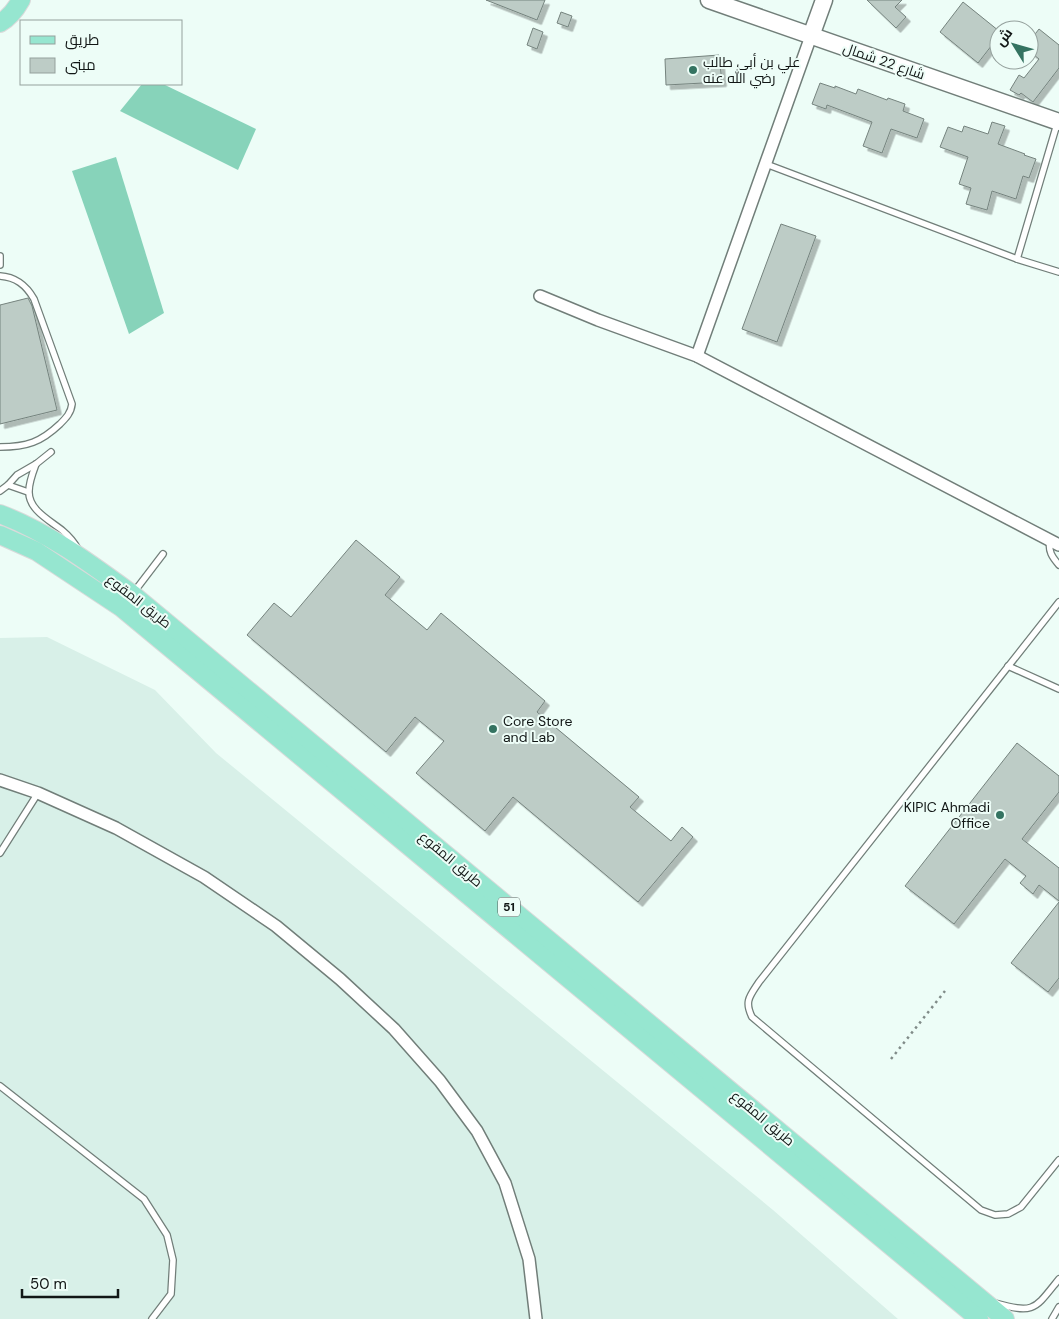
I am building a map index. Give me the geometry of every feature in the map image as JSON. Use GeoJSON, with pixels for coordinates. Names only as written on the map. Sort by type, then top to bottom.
{"type":"FeatureCollection","features":[{"type":"Feature","properties":{"kind":"main road"},"geometry":{"type":"LineString","coordinates":[[0,23],[17,8],[21,0]]}},
{"type":"Feature","properties":{"kind":"main road","name":"طريق المقوع"},"geometry":{"type":"LineString","coordinates":[[0,514],[44,535],[82,558],[132,594],[1005,1319]]}},
{"type":"Feature","properties":{"kind":"main road","name":"طريق المقوع"},"geometry":{"type":"LineString","coordinates":[[0,535],[36,551],[122,608],[979,1319]]}},
{"type":"Feature","properties":{"kind":"street","name":"شارع 22 شمال"},"geometry":{"type":"LineString","coordinates":[[709,0],[1058,121]]}},
{"type":"Feature","properties":{"kind":"street"},"geometry":{"type":"LineString","coordinates":[[697,356],[824,0]]}},
{"type":"Feature","properties":{"kind":"street"},"geometry":{"type":"LineString","coordinates":[[540,296],[627,331],[697,356],[1054,543]]}},
{"type":"Feature","properties":{"kind":"street"},"geometry":{"type":"LineString","coordinates":[[0,780],[38,793],[116,828],[204,877],[276,926],[340,979],[394,1029],[440,1081],[477,1131],[505,1183],[529,1259],[536,1319]]}},
{"type":"Feature","properties":{"kind":"lane"},"geometry":{"type":"LineString","coordinates":[[1017,259],[1058,121]]}},
{"type":"Feature","properties":{"kind":"lane"},"geometry":{"type":"LineString","coordinates":[[766,164],[1017,259],[1059,272]]}},
{"type":"Feature","properties":{"kind":"lane"},"geometry":{"type":"LineString","coordinates":[[0,256],[0,265]]}},
{"type":"Feature","properties":{"kind":"lane"},"geometry":{"type":"LineString","coordinates":[[0,276],[18,280],[34,299],[72,404],[68,416],[41,440],[30,444],[0,447]]}},
{"type":"Feature","properties":{"kind":"lane"},"geometry":{"type":"LineString","coordinates":[[0,491],[8,486],[17,475],[36,464],[51,452]]}},
{"type":"Feature","properties":{"kind":"lane"},"geometry":{"type":"LineString","coordinates":[[36,464],[28,492],[31,501],[38,512],[65,532],[74,542],[82,558]]}},
{"type":"Feature","properties":{"kind":"lane"},"geometry":{"type":"LineString","coordinates":[[8,486],[28,492]]}},
{"type":"Feature","properties":{"kind":"lane"},"geometry":{"type":"LineString","coordinates":[[1054,543],[1049,546],[1051,556],[1059,564]]}},
{"type":"Feature","properties":{"kind":"lane"},"geometry":{"type":"LineString","coordinates":[[132,594],[163,554]]}},
{"type":"Feature","properties":{"kind":"lane"},"geometry":{"type":"LineString","coordinates":[[1058,1162],[1021,1207],[1008,1214],[995,1215],[981,1210],[752,1017],[747,1007],[749,996],[759,982],[1059,602]]}},
{"type":"Feature","properties":{"kind":"lane"},"geometry":{"type":"LineString","coordinates":[[1008,666],[1059,689]]}},
{"type":"Feature","properties":{"kind":"lane"},"geometry":{"type":"LineString","coordinates":[[0,853],[38,793]]}},
{"type":"Feature","properties":{"kind":"lane"},"geometry":{"type":"LineString","coordinates":[[0,1086],[144,1199],[167,1235],[173,1260],[171,1294],[152,1319]]}},
{"type":"Feature","properties":{"kind":"lane"},"geometry":{"type":"LineString","coordinates":[[980,1298],[1015,1308],[1031,1308],[1041,1302],[1059,1279]]}},
{"type":"Feature","properties":{"kind":"lane"},"geometry":{"type":"LineString","coordinates":[[1052,1319],[1059,1307]]}},
{"type":"Feature","properties":{"kind":"path"},"geometry":{"type":"LineString","coordinates":[[890,1060],[945,991]]}},
{"type":"Feature","properties":{"kind":"shaded area"},"geometry":{"type":"Polygon","coordinates":[[[47,637],[155,690],[216,753],[773,1210],[898,1319],[0,1319],[0,638],[47,637]]]}},
{"type":"Feature","properties":{"kind":"green space"},"geometry":{"type":"Polygon","coordinates":[[[141,85],[165,85],[256,129],[238,170],[120,111],[141,85]]]}},
{"type":"Feature","properties":{"kind":"green space"},"geometry":{"type":"Polygon","coordinates":[[[116,157],[164,313],[129,334],[72,171],[116,157]]]}},
{"type":"Feature","properties":{"kind":"building"},"geometry":{"type":"Polygon","coordinates":[[[486,0],[545,0],[537,20],[486,0]]]}},
{"type":"Feature","properties":{"kind":"building"},"geometry":{"type":"Polygon","coordinates":[[[867,0],[902,0],[895,7],[906,17],[896,28],[867,0]]]}},
{"type":"Feature","properties":{"kind":"building"},"geometry":{"type":"Polygon","coordinates":[[[963,2],[989,23],[989,49],[978,63],[940,32],[963,2]]]}},
{"type":"Feature","properties":{"kind":"building"},"geometry":{"type":"Polygon","coordinates":[[[561,12],[572,16],[568,27],[557,23],[561,12]]]}},
{"type":"Feature","properties":{"kind":"building"},"geometry":{"type":"Polygon","coordinates":[[[533,28],[543,32],[537,49],[527,45],[533,28]]]}},
{"type":"Feature","properties":{"kind":"building"},"geometry":{"type":"Polygon","coordinates":[[[1039,29],[1059,45],[1059,68],[1033,102],[1021,93],[1019,95],[1010,90],[1019,75],[1024,78],[1030,70],[1039,70],[1039,29]]]}},
{"type":"Feature","properties":{"kind":"building","name":"علي بن أبي طالب رضي الله عنه"},"geometry":{"type":"Polygon","coordinates":[[[719,55],[722,82],[666,85],[665,59],[719,55]]]}},
{"type":"Feature","properties":{"kind":"building"},"geometry":{"type":"Polygon","coordinates":[[[820,83],[835,88],[835,86],[856,94],[858,89],[887,100],[888,98],[905,104],[903,111],[924,119],[917,138],[891,129],[882,153],[863,146],[872,122],[827,105],[826,109],[812,104],[820,83]]]}},
{"type":"Feature","properties":{"kind":"building"},"geometry":{"type":"Polygon","coordinates":[[[992,122],[1005,126],[998,144],[1036,159],[1029,178],[1023,176],[1016,199],[992,191],[987,210],[966,204],[971,188],[959,184],[968,157],[940,147],[948,127],[962,132],[964,126],[988,134],[992,122]]]}},
{"type":"Feature","properties":{"kind":"building"},"geometry":{"type":"Polygon","coordinates":[[[781,224],[816,236],[777,342],[742,329],[781,224]]]}},
{"type":"Feature","properties":{"kind":"building"},"geometry":{"type":"Polygon","coordinates":[[[28,298],[32,306],[57,410],[0,424],[0,305],[28,298]]]}},
{"type":"Feature","properties":{"kind":"building","name":"Core Store and Lab"},"geometry":{"type":"Polygon","coordinates":[[[356,540],[400,577],[385,595],[427,630],[441,613],[545,701],[537,712],[639,797],[630,807],[671,841],[682,827],[693,837],[638,902],[513,797],[485,831],[416,773],[444,741],[415,717],[386,752],[247,635],[274,603],[291,617],[356,540]]]}},
{"type":"Feature","properties":{"kind":"building","name":"KIPIC Ahmadi Office"},"geometry":{"type":"Polygon","coordinates":[[[1017,743],[1059,776],[1059,792],[1022,839],[1059,868],[1059,901],[1039,885],[1033,894],[1020,883],[1026,876],[1005,859],[954,924],[905,886],[1017,743]]]}},
{"type":"Feature","properties":{"kind":"building"},"geometry":{"type":"Polygon","coordinates":[[[1059,902],[1059,978],[1048,992],[1011,963],[1059,902]]]}},
{"type":"Feature","properties":{"kind":"place","name":"علي بن أبي طالب رضي الله عنه"},"geometry":{"type":"Point","coordinates":[693,70]}},
{"type":"Feature","properties":{"kind":"place","name":"Core Store and Lab"},"geometry":{"type":"Point","coordinates":[493,729]}},
{"type":"Feature","properties":{"kind":"place","name":"KIPIC Ahmadi Office"},"geometry":{"type":"Point","coordinates":[1000,815]}}]}
